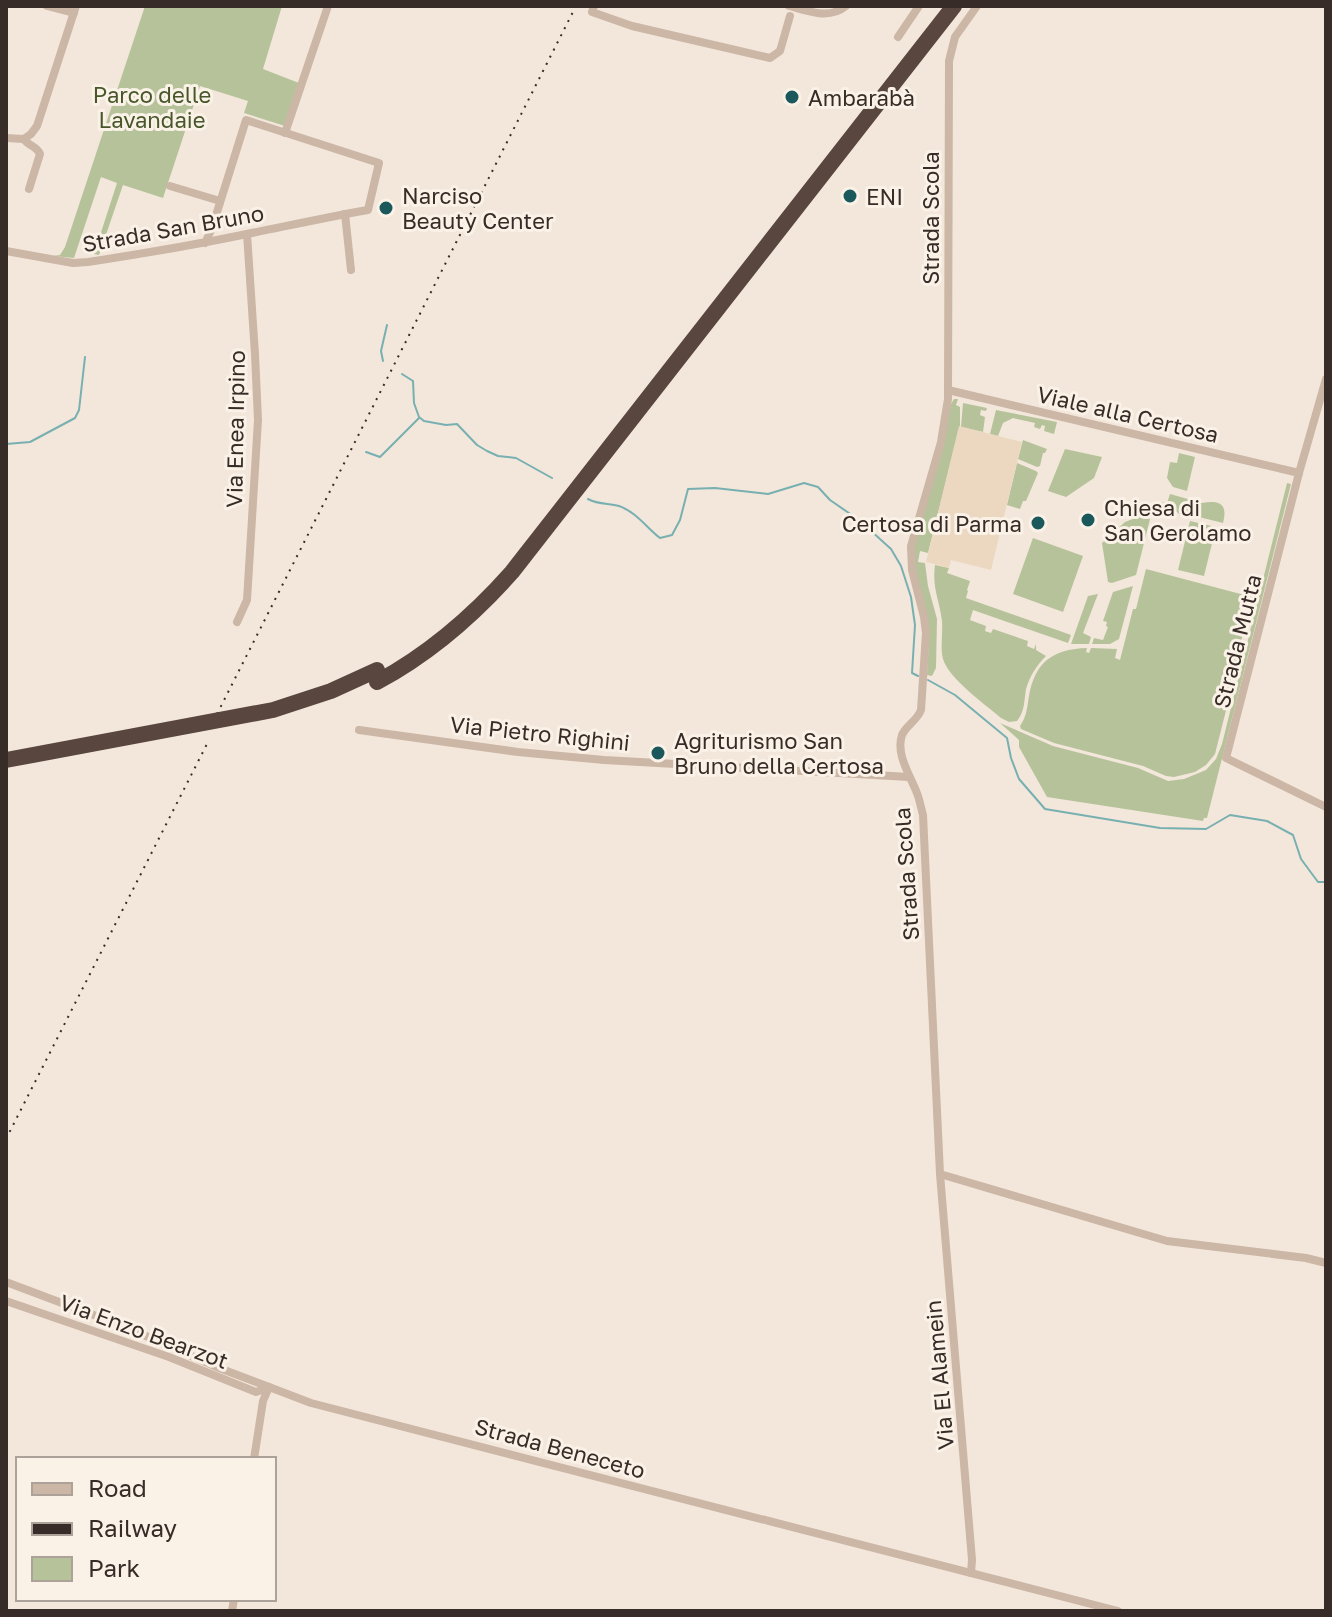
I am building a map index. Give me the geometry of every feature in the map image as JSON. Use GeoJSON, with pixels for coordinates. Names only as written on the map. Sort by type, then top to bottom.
{"type":"FeatureCollection","features":[{"type":"Feature","properties":{"kind":"highway"},"geometry":{"type":"LineString","coordinates":[[6,771],[277,720],[321,706],[377,676],[444,625],[509,560],[941,6]]}},
{"type":"Feature","properties":{"kind":"highway"},"geometry":{"type":"LineString","coordinates":[[6,760],[273,710],[409,663],[446,636],[512,572],[954,6]]}},
{"type":"Feature","properties":{"kind":"street"},"geometry":{"type":"LineString","coordinates":[[6,138],[24,139],[38,123],[75,9],[47,6]]}},
{"type":"Feature","properties":{"kind":"street"},"geometry":{"type":"LineString","coordinates":[[205,243],[246,120],[285,133],[328,6]]}},
{"type":"Feature","properties":{"kind":"street"},"geometry":{"type":"LineString","coordinates":[[594,6],[592,12],[632,26],[770,58],[780,51],[790,16],[787,6],[830,14],[846,6]]}},
{"type":"Feature","properties":{"kind":"street"},"geometry":{"type":"LineString","coordinates":[[898,37],[919,6]]}},
{"type":"Feature","properties":{"kind":"street","name":"Strada Scola"},"geometry":{"type":"LineString","coordinates":[[940,1174],[923,815],[909,777],[901,739],[904,731],[918,718],[924,675],[925,623],[912,570],[911,546],[941,442],[948,390],[949,68],[955,37],[977,6]]}},
{"type":"Feature","properties":{"kind":"street"},"geometry":{"type":"LineString","coordinates":[[790,16],[802,9]]}},
{"type":"Feature","properties":{"kind":"street","name":"Strada San Bruno"},"geometry":{"type":"LineString","coordinates":[[6,251],[73,263],[205,243],[368,210],[379,163],[285,133]]}},
{"type":"Feature","properties":{"kind":"street"},"geometry":{"type":"LineString","coordinates":[[24,139],[40,154],[29,189]]}},
{"type":"Feature","properties":{"kind":"street"},"geometry":{"type":"LineString","coordinates":[[170,186],[220,201]]}},
{"type":"Feature","properties":{"kind":"street"},"geometry":{"type":"LineString","coordinates":[[345,214],[351,270]]}},
{"type":"Feature","properties":{"kind":"street","name":"Via Enea Irpino"},"geometry":{"type":"LineString","coordinates":[[237,622],[247,600],[258,420],[247,234]]}},
{"type":"Feature","properties":{"kind":"street","name":"Strada Mutta"},"geometry":{"type":"LineString","coordinates":[[1326,379],[1226,758],[1326,807]]}},
{"type":"Feature","properties":{"kind":"street","name":"Viale alla Certosa"},"geometry":{"type":"LineString","coordinates":[[948,390],[1299,473]]}},
{"type":"Feature","properties":{"kind":"street","name":"Via Pietro Righini"},"geometry":{"type":"LineString","coordinates":[[359,730],[518,752],[604,760],[909,777]]}},
{"type":"Feature","properties":{"kind":"street"},"geometry":{"type":"LineString","coordinates":[[940,1174],[1167,1241],[1326,1263]]}},
{"type":"Feature","properties":{"kind":"street","name":"Via El Alamein"},"geometry":{"type":"LineString","coordinates":[[940,1174],[971,1573]]}},
{"type":"Feature","properties":{"kind":"street","name":"Strada Beneceto"},"geometry":{"type":"LineString","coordinates":[[6,1282],[311,1403],[1118,1611]]}},
{"type":"Feature","properties":{"kind":"street","name":"Via Enzo Bearzot"},"geometry":{"type":"LineString","coordinates":[[6,1301],[149,1349],[256,1392],[269,1387]]}},
{"type":"Feature","properties":{"kind":"street"},"geometry":{"type":"LineString","coordinates":[[254,1457],[263,1401],[269,1387]]}},
{"type":"Feature","properties":{"kind":"green space","name":"Parco delle Lavandaie"},"geometry":{"type":"Polygon","coordinates":[[[145,6],[282,6],[263,69],[299,83],[285,126],[244,113],[248,101],[200,86],[163,198],[123,185],[99,255],[94,254],[117,183],[101,177],[74,258],[53,256],[60,255],[65,247],[145,6]]]}},
{"type":"Feature","properties":{"kind":"green space"},"geometry":{"type":"Polygon","coordinates":[[[954,399],[958,399],[956,405],[960,407],[960,426],[928,553],[920,551],[918,562],[925,563],[937,619],[936,668],[932,676],[927,675],[929,643],[913,550],[954,399]]]}},
{"type":"Feature","properties":{"kind":"green space"},"geometry":{"type":"Polygon","coordinates":[[[963,403],[987,408],[986,411],[981,410],[980,415],[985,417],[983,432],[961,427],[963,403]]]}},
{"type":"Feature","properties":{"kind":"green space"},"geometry":{"type":"Polygon","coordinates":[[[996,410],[1057,422],[1054,434],[1044,431],[1045,426],[1042,425],[1040,429],[1034,427],[1035,423],[1013,418],[1003,423],[998,436],[990,434],[996,410]]]}},
{"type":"Feature","properties":{"kind":"green space"},"geometry":{"type":"Polygon","coordinates":[[[1023,440],[1047,449],[1040,466],[1018,459],[1023,440]]]}},
{"type":"Feature","properties":{"kind":"green space"},"geometry":{"type":"Polygon","coordinates":[[[1065,449],[1102,457],[1094,478],[1066,497],[1048,491],[1065,449]]]}},
{"type":"Feature","properties":{"kind":"green space"},"geometry":{"type":"Polygon","coordinates":[[[1179,453],[1195,457],[1187,491],[1173,487],[1167,478],[1170,462],[1177,463],[1179,453]]]}},
{"type":"Feature","properties":{"kind":"green space"},"geometry":{"type":"Polygon","coordinates":[[[1017,463],[1038,473],[1020,509],[1007,505],[1017,463]]]}},
{"type":"Feature","properties":{"kind":"green space"},"geometry":{"type":"Polygon","coordinates":[[[1287,483],[1291,484],[1207,818],[1203,821],[1047,797],[1019,747],[1019,740],[1000,723],[1053,746],[1138,768],[1168,781],[1184,779],[1206,770],[1216,759],[1287,483]]]}},
{"type":"Feature","properties":{"kind":"green space"},"geometry":{"type":"Polygon","coordinates":[[[1170,494],[1202,503],[1218,503],[1224,511],[1223,523],[1180,515],[1158,506],[1160,502],[1167,503],[1170,494]]]}},
{"type":"Feature","properties":{"kind":"green space"},"geometry":{"type":"Polygon","coordinates":[[[1138,517],[1150,519],[1136,575],[1108,582],[1102,543],[1125,522],[1138,517]]]}},
{"type":"Feature","properties":{"kind":"green space"},"geometry":{"type":"Polygon","coordinates":[[[1190,521],[1216,527],[1204,576],[1178,570],[1190,521]]]}},
{"type":"Feature","properties":{"kind":"green space"},"geometry":{"type":"Polygon","coordinates":[[[1033,538],[1083,556],[1063,612],[1013,594],[1033,538]]]}},
{"type":"Feature","properties":{"kind":"green space"},"geometry":{"type":"Polygon","coordinates":[[[935,565],[949,568],[947,573],[970,581],[966,598],[1071,635],[1068,643],[973,610],[970,620],[986,626],[985,631],[991,633],[993,629],[1028,641],[1027,646],[1034,649],[1036,644],[1036,650],[1046,656],[1029,680],[1023,710],[1017,721],[1009,722],[1001,718],[960,683],[947,667],[942,654],[942,621],[935,587],[935,565]]]}},
{"type":"Feature","properties":{"kind":"green space"},"geometry":{"type":"Polygon","coordinates":[[[1146,569],[1252,597],[1215,754],[1195,772],[1174,777],[1054,743],[1020,726],[1036,674],[1048,659],[1075,649],[1087,648],[1086,652],[1089,653],[1091,648],[1117,649],[1115,658],[1120,660],[1146,569]]]}},
{"type":"Feature","properties":{"kind":"green space"},"geometry":{"type":"Polygon","coordinates":[[[1133,586],[1119,639],[1110,644],[1092,644],[1094,638],[1103,640],[1108,627],[1107,622],[1103,621],[1113,592],[1133,586]]]}},
{"type":"Feature","properties":{"kind":"green space"},"geometry":{"type":"Polygon","coordinates":[[[1098,594],[1083,633],[1091,637],[1089,644],[1071,644],[1088,596],[1098,594]]]}},
{"type":"Feature","properties":{"kind":"shaded area"},"geometry":{"type":"Polygon","coordinates":[[[959,426],[1022,442],[991,570],[951,560],[949,568],[926,562],[959,426]]]}},
{"type":"Feature","properties":{"kind":"waterway"},"geometry":{"type":"LineString","coordinates":[[383,361],[381,351],[387,325]]}},
{"type":"Feature","properties":{"kind":"waterway"},"geometry":{"type":"LineString","coordinates":[[6,444],[30,442],[75,418],[79,410],[85,357]]}},
{"type":"Feature","properties":{"kind":"waterway"},"geometry":{"type":"LineString","coordinates":[[402,374],[413,381],[414,403],[419,417],[424,421],[457,424],[487,451],[516,458],[552,478]]}},
{"type":"Feature","properties":{"kind":"waterway"},"geometry":{"type":"LineString","coordinates":[[366,452],[380,457],[419,418]]}},
{"type":"Feature","properties":{"kind":"waterway"},"geometry":{"type":"LineString","coordinates":[[588,499],[625,509],[660,538],[672,535],[680,520],[688,489],[715,488],[768,494],[804,483],[818,487],[891,549],[901,566],[911,597],[915,625],[912,673],[918,676]]}},
{"type":"Feature","properties":{"kind":"waterway"},"geometry":{"type":"LineString","coordinates":[[928,680],[955,695],[1007,738],[1019,779],[1045,809],[1160,828],[1206,829],[1230,815],[1267,821],[1293,835],[1301,859],[1318,882],[1326,882]]}},
{"type":"Feature","properties":{"kind":"railway"},"geometry":{"type":"LineString","coordinates":[[217,714],[576,6]]}},
{"type":"Feature","properties":{"kind":"railway"},"geometry":{"type":"LineString","coordinates":[[6,1139],[208,742]]}},
{"type":"Feature","properties":{"kind":"place","name":"Ambarabà"},"geometry":{"type":"Point","coordinates":[792,97]}},
{"type":"Feature","properties":{"kind":"place","name":"ENI"},"geometry":{"type":"Point","coordinates":[850,196]}},
{"type":"Feature","properties":{"kind":"place","name":"Narciso Beauty Center"},"geometry":{"type":"Point","coordinates":[386,208]}},
{"type":"Feature","properties":{"kind":"place","name":"Chiesa di San Gerolamo"},"geometry":{"type":"Point","coordinates":[1088,520]}},
{"type":"Feature","properties":{"kind":"place","name":"Certosa di Parma"},"geometry":{"type":"Point","coordinates":[1038,523]}},
{"type":"Feature","properties":{"kind":"place","name":"Agriturismo San Bruno della Certosa"},"geometry":{"type":"Point","coordinates":[658,753]}}]}
